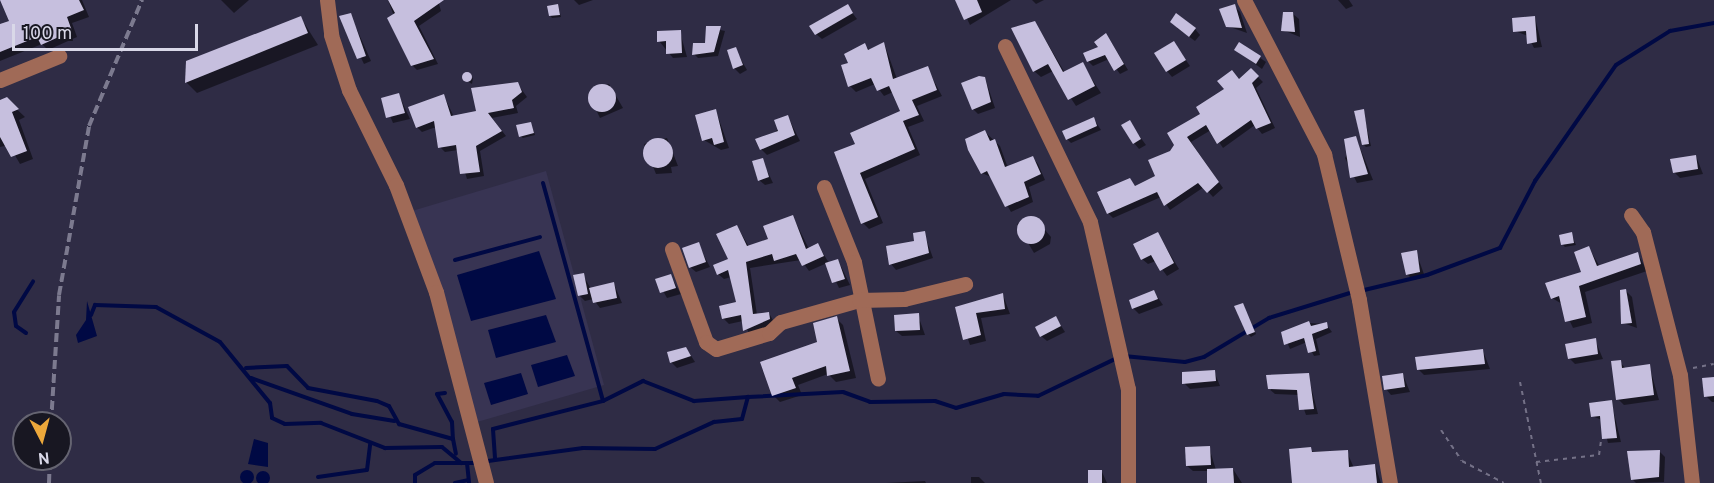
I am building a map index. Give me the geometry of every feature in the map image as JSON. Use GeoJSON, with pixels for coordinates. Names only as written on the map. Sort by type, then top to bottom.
{"type":"FeatureCollection","features":[{"type":"Feature","properties":{"kind":"street"},"geometry":{"type":"LineString","coordinates":[[327,0],[349,90],[396,185],[436,292],[486,483]]}},
{"type":"Feature","properties":{"kind":"street"},"geometry":{"type":"LineString","coordinates":[[1244,0],[1324,154],[1359,300],[1390,483]]}},
{"type":"Feature","properties":{"kind":"street"},"geometry":{"type":"LineString","coordinates":[[1005,46],[1090,222],[1128,390],[1128,483]]}},
{"type":"Feature","properties":{"kind":"street"},"geometry":{"type":"LineString","coordinates":[[0,80],[59,56]]}},
{"type":"Feature","properties":{"kind":"street"},"geometry":{"type":"LineString","coordinates":[[824,187],[854,262],[859,300],[878,379]]}},
{"type":"Feature","properties":{"kind":"street"},"geometry":{"type":"LineString","coordinates":[[1631,215],[1643,232],[1680,375],[1692,483]]}},
{"type":"Feature","properties":{"kind":"street"},"geometry":{"type":"LineString","coordinates":[[672,249],[706,342],[716,349],[769,333],[780,322],[859,300],[904,299],[965,284]]}},
{"type":"Feature","properties":{"kind":"path"},"geometry":{"type":"LineString","coordinates":[[1680,375],[1714,364]]}},
{"type":"Feature","properties":{"kind":"path"},"geometry":{"type":"LineString","coordinates":[[1520,382],[1541,483]]}},
{"type":"Feature","properties":{"kind":"path"},"geometry":{"type":"LineString","coordinates":[[1441,430],[1462,461],[1504,483]]}},
{"type":"Feature","properties":{"kind":"path"},"geometry":{"type":"LineString","coordinates":[[1536,462],[1599,456],[1601,441]]}},
{"type":"Feature","properties":{"kind":"shaded area"},"geometry":{"type":"Polygon","coordinates":[[[546,171],[604,385],[477,422],[412,211],[546,171]]]}},
{"type":"Feature","properties":{"kind":"shaded area"},"geometry":{"type":"Polygon","coordinates":[[[539,251],[556,299],[471,321],[457,275],[539,251]]]}},
{"type":"Feature","properties":{"kind":"shaded area"},"geometry":{"type":"Polygon","coordinates":[[[87,301],[97,336],[78,343],[76,335],[86,320],[87,301]]]}},
{"type":"Feature","properties":{"kind":"shaded area"},"geometry":{"type":"Polygon","coordinates":[[[546,315],[556,342],[496,358],[488,330],[546,315]]]}},
{"type":"Feature","properties":{"kind":"shaded area"},"geometry":{"type":"Polygon","coordinates":[[[567,355],[575,376],[538,387],[531,365],[567,355]]]}},
{"type":"Feature","properties":{"kind":"shaded area"},"geometry":{"type":"Polygon","coordinates":[[[521,373],[528,394],[491,405],[484,383],[521,373]]]}},
{"type":"Feature","properties":{"kind":"shaded area"},"geometry":{"type":"Polygon","coordinates":[[[254,439],[268,443],[268,467],[248,464],[254,439]]]}},
{"type":"Feature","properties":{"kind":"shaded area"},"geometry":{"type":"Polygon","coordinates":[[[247,470],[252,472],[254,477],[252,482],[247,484],[242,482],[240,477],[242,472],[247,470]]]}},
{"type":"Feature","properties":{"kind":"shaded area"},"geometry":{"type":"Polygon","coordinates":[[[263,471],[268,473],[270,478],[268,483],[263,485],[258,483],[256,478],[258,473],[263,471]]]}},
{"type":"Feature","properties":{"kind":"building"},"geometry":{"type":"Polygon","coordinates":[[[0,0],[79,0],[84,10],[67,17],[72,31],[41,45],[37,37],[0,52],[0,24],[9,21],[0,0]]]}},
{"type":"Feature","properties":{"kind":"building"},"geometry":{"type":"Polygon","coordinates":[[[388,0],[444,0],[414,21],[434,59],[411,66],[387,18],[395,13],[388,0]]]}},
{"type":"Feature","properties":{"kind":"building"},"geometry":{"type":"Polygon","coordinates":[[[955,0],[977,0],[982,12],[964,20],[955,0]]]}},
{"type":"Feature","properties":{"kind":"building"},"geometry":{"type":"Polygon","coordinates":[[[558,4],[560,15],[549,16],[547,6],[558,4]]]}},
{"type":"Feature","properties":{"kind":"building"},"geometry":{"type":"Polygon","coordinates":[[[848,4],[853,13],[815,35],[809,26],[848,4]]]}},
{"type":"Feature","properties":{"kind":"building"},"geometry":{"type":"Polygon","coordinates":[[[1235,4],[1242,28],[1226,27],[1219,9],[1235,4]]]}},
{"type":"Feature","properties":{"kind":"building"},"geometry":{"type":"Polygon","coordinates":[[[1283,12],[1293,12],[1295,32],[1281,31],[1283,12]]]}},
{"type":"Feature","properties":{"kind":"building"},"geometry":{"type":"Polygon","coordinates":[[[351,13],[366,56],[357,59],[339,16],[351,13]]]}},
{"type":"Feature","properties":{"kind":"building"},"geometry":{"type":"Polygon","coordinates":[[[1176,13],[1196,28],[1189,37],[1170,22],[1176,13]]]}},
{"type":"Feature","properties":{"kind":"building"},"geometry":{"type":"Polygon","coordinates":[[[301,16],[308,33],[185,83],[186,61],[301,16]]]}},
{"type":"Feature","properties":{"kind":"building"},"geometry":{"type":"Polygon","coordinates":[[[1535,16],[1537,42],[1527,44],[1526,31],[1513,32],[1512,18],[1535,16]]]}},
{"type":"Feature","properties":{"kind":"building"},"geometry":{"type":"Polygon","coordinates":[[[1035,21],[1063,72],[1083,62],[1095,86],[1068,100],[1048,64],[1033,72],[1011,28],[1035,21]]]}},
{"type":"Feature","properties":{"kind":"building"},"geometry":{"type":"Polygon","coordinates":[[[706,26],[721,26],[714,52],[692,55],[693,43],[705,43],[706,26]]]}},
{"type":"Feature","properties":{"kind":"building"},"geometry":{"type":"Polygon","coordinates":[[[681,30],[682,53],[666,54],[666,41],[657,42],[657,31],[681,30]]]}},
{"type":"Feature","properties":{"kind":"building"},"geometry":{"type":"Polygon","coordinates":[[[1106,33],[1124,64],[1114,71],[1105,55],[1087,62],[1083,53],[1098,47],[1094,42],[1106,33]]]}},
{"type":"Feature","properties":{"kind":"building"},"geometry":{"type":"Polygon","coordinates":[[[1174,41],[1186,60],[1166,72],[1154,53],[1174,41]]]}},
{"type":"Feature","properties":{"kind":"building"},"geometry":{"type":"Polygon","coordinates":[[[884,42],[893,79],[928,66],[937,90],[912,100],[919,115],[903,121],[915,149],[860,173],[878,217],[861,224],[834,152],[855,144],[850,133],[900,111],[889,86],[877,91],[871,78],[848,87],[841,65],[848,63],[844,54],[865,43],[868,50],[884,42]]]}},
{"type":"Feature","properties":{"kind":"building"},"geometry":{"type":"Polygon","coordinates":[[[1239,42],[1261,56],[1256,64],[1234,50],[1239,42]]]}},
{"type":"Feature","properties":{"kind":"building"},"geometry":{"type":"Polygon","coordinates":[[[736,47],[743,65],[733,69],[727,50],[736,47]]]}},
{"type":"Feature","properties":{"kind":"building"},"geometry":{"type":"Polygon","coordinates":[[[1251,68],[1259,76],[1252,83],[1271,123],[1256,129],[1251,120],[1217,144],[1206,125],[1187,137],[1219,182],[1207,193],[1198,183],[1164,206],[1157,192],[1107,214],[1097,192],[1130,178],[1135,186],[1155,176],[1148,160],[1170,151],[1174,145],[1167,133],[1200,114],[1196,107],[1224,89],[1217,81],[1232,70],[1239,79],[1251,68]]]}},
{"type":"Feature","properties":{"kind":"building"},"geometry":{"type":"Polygon","coordinates":[[[467,72],[471,73],[471,81],[467,82],[463,81],[462,77],[463,73],[467,72]]]}},
{"type":"Feature","properties":{"kind":"building"},"geometry":{"type":"Polygon","coordinates":[[[979,76],[985,77],[991,102],[972,110],[961,83],[979,76]]]}},
{"type":"Feature","properties":{"kind":"building"},"geometry":{"type":"Polygon","coordinates":[[[518,82],[522,92],[512,100],[514,108],[488,113],[502,131],[476,146],[480,172],[460,174],[456,145],[438,148],[434,121],[416,128],[408,107],[444,94],[451,116],[476,111],[471,88],[518,82]]]}},
{"type":"Feature","properties":{"kind":"building"},"geometry":{"type":"Polygon","coordinates":[[[602,84],[612,88],[616,98],[612,108],[602,112],[592,108],[588,98],[592,88],[602,84]]]}},
{"type":"Feature","properties":{"kind":"building"},"geometry":{"type":"Polygon","coordinates":[[[399,93],[405,113],[386,118],[381,98],[399,93]]]}},
{"type":"Feature","properties":{"kind":"building"},"geometry":{"type":"Polygon","coordinates":[[[7,97],[19,109],[12,112],[27,151],[11,157],[0,137],[0,100],[7,97]]]}},
{"type":"Feature","properties":{"kind":"building"},"geometry":{"type":"Polygon","coordinates":[[[716,109],[724,142],[714,145],[712,138],[702,141],[695,115],[716,109]]]}},
{"type":"Feature","properties":{"kind":"building"},"geometry":{"type":"Polygon","coordinates":[[[1364,109],[1369,144],[1362,145],[1354,111],[1364,109]]]}},
{"type":"Feature","properties":{"kind":"building"},"geometry":{"type":"Polygon","coordinates":[[[788,115],[795,135],[760,150],[755,139],[778,131],[774,120],[788,115]]]}},
{"type":"Feature","properties":{"kind":"building"},"geometry":{"type":"Polygon","coordinates":[[[1094,117],[1097,126],[1066,140],[1062,131],[1094,117]]]}},
{"type":"Feature","properties":{"kind":"building"},"geometry":{"type":"Polygon","coordinates":[[[1130,120],[1141,139],[1133,144],[1121,125],[1130,120]]]}},
{"type":"Feature","properties":{"kind":"building"},"geometry":{"type":"Polygon","coordinates":[[[531,122],[534,133],[519,137],[516,125],[531,122]]]}},
{"type":"Feature","properties":{"kind":"building"},"geometry":{"type":"Polygon","coordinates":[[[985,130],[990,141],[995,139],[1005,167],[1033,156],[1041,174],[1024,182],[1029,197],[1005,207],[987,171],[981,174],[968,150],[965,139],[985,130]]]}},
{"type":"Feature","properties":{"kind":"building"},"geometry":{"type":"Polygon","coordinates":[[[1356,136],[1368,174],[1350,178],[1344,139],[1356,136]]]}},
{"type":"Feature","properties":{"kind":"building"},"geometry":{"type":"Polygon","coordinates":[[[658,138],[664,139],[672,147],[672,159],[664,167],[658,168],[652,167],[644,159],[643,153],[644,147],[652,139],[658,138]]]}},
{"type":"Feature","properties":{"kind":"building"},"geometry":{"type":"Polygon","coordinates":[[[1696,155],[1698,169],[1673,173],[1670,159],[1696,155]]]}},
{"type":"Feature","properties":{"kind":"building"},"geometry":{"type":"Polygon","coordinates":[[[763,158],[769,177],[758,181],[752,161],[763,158]]]}},
{"type":"Feature","properties":{"kind":"building"},"geometry":{"type":"Polygon","coordinates":[[[793,215],[806,249],[818,243],[824,256],[802,266],[796,254],[774,261],[772,254],[746,262],[753,314],[769,312],[770,319],[743,331],[741,315],[722,319],[719,306],[736,302],[728,270],[717,275],[713,265],[728,259],[716,234],[737,225],[747,246],[768,239],[763,226],[793,215]]]}},
{"type":"Feature","properties":{"kind":"building"},"geometry":{"type":"Polygon","coordinates":[[[1031,216],[1041,220],[1045,230],[1041,240],[1031,244],[1021,240],[1017,230],[1021,220],[1031,216]]]}},
{"type":"Feature","properties":{"kind":"building"},"geometry":{"type":"Polygon","coordinates":[[[925,231],[929,253],[889,265],[886,246],[914,241],[913,233],[925,231]]]}},
{"type":"Feature","properties":{"kind":"building"},"geometry":{"type":"Polygon","coordinates":[[[1158,232],[1174,263],[1160,271],[1151,255],[1141,260],[1133,244],[1158,232]]]}},
{"type":"Feature","properties":{"kind":"building"},"geometry":{"type":"Polygon","coordinates":[[[1572,232],[1574,243],[1561,245],[1559,235],[1572,232]]]}},
{"type":"Feature","properties":{"kind":"building"},"geometry":{"type":"Polygon","coordinates":[[[699,242],[706,262],[689,268],[682,248],[699,242]]]}},
{"type":"Feature","properties":{"kind":"building"},"geometry":{"type":"Polygon","coordinates":[[[1589,246],[1597,266],[1638,252],[1641,264],[1579,286],[1586,317],[1565,322],[1559,296],[1551,299],[1545,283],[1581,272],[1574,252],[1589,246]]]}},
{"type":"Feature","properties":{"kind":"building"},"geometry":{"type":"Polygon","coordinates":[[[1417,250],[1420,272],[1406,275],[1401,253],[1417,250]]]}},
{"type":"Feature","properties":{"kind":"building"},"geometry":{"type":"Polygon","coordinates":[[[838,259],[845,279],[832,283],[825,263],[838,259]]]}},
{"type":"Feature","properties":{"kind":"building"},"geometry":{"type":"Polygon","coordinates":[[[584,273],[588,294],[578,296],[573,275],[584,273]]]}},
{"type":"Feature","properties":{"kind":"building"},"geometry":{"type":"Polygon","coordinates":[[[671,274],[676,288],[660,293],[655,279],[671,274]]]}},
{"type":"Feature","properties":{"kind":"building"},"geometry":{"type":"Polygon","coordinates":[[[614,282],[617,298],[593,303],[589,288],[614,282]]]}},
{"type":"Feature","properties":{"kind":"building"},"geometry":{"type":"Polygon","coordinates":[[[1626,289],[1632,323],[1621,324],[1620,290],[1626,289]]]}},
{"type":"Feature","properties":{"kind":"building"},"geometry":{"type":"Polygon","coordinates":[[[1154,290],[1158,299],[1132,309],[1129,300],[1154,290]]]}},
{"type":"Feature","properties":{"kind":"building"},"geometry":{"type":"Polygon","coordinates":[[[1003,293],[1005,309],[976,313],[981,335],[963,340],[955,307],[1003,293]]]}},
{"type":"Feature","properties":{"kind":"building"},"geometry":{"type":"Polygon","coordinates":[[[1243,303],[1255,332],[1247,335],[1234,306],[1243,303]]]}},
{"type":"Feature","properties":{"kind":"building"},"geometry":{"type":"Polygon","coordinates":[[[919,313],[920,330],[895,331],[894,315],[919,313]]]}},
{"type":"Feature","properties":{"kind":"building"},"geometry":{"type":"Polygon","coordinates":[[[837,316],[850,371],[827,376],[826,366],[792,378],[796,388],[772,396],[760,362],[817,342],[813,323],[837,316]]]}},
{"type":"Feature","properties":{"kind":"building"},"geometry":{"type":"Polygon","coordinates":[[[1056,316],[1061,326],[1040,337],[1035,327],[1056,316]]]}},
{"type":"Feature","properties":{"kind":"building"},"geometry":{"type":"Polygon","coordinates":[[[1309,321],[1311,326],[1327,322],[1328,328],[1312,334],[1316,351],[1308,353],[1304,338],[1284,345],[1281,332],[1309,321]]]}},
{"type":"Feature","properties":{"kind":"building"},"geometry":{"type":"Polygon","coordinates":[[[1596,338],[1598,354],[1568,359],[1565,344],[1596,338]]]}},
{"type":"Feature","properties":{"kind":"building"},"geometry":{"type":"Polygon","coordinates":[[[686,347],[691,356],[670,363],[667,352],[686,347]]]}},
{"type":"Feature","properties":{"kind":"building"},"geometry":{"type":"Polygon","coordinates":[[[1483,349],[1485,364],[1417,370],[1415,357],[1483,349]]]}},
{"type":"Feature","properties":{"kind":"building"},"geometry":{"type":"Polygon","coordinates":[[[1621,360],[1622,368],[1650,364],[1654,395],[1616,400],[1611,361],[1621,360]]]}},
{"type":"Feature","properties":{"kind":"building"},"geometry":{"type":"Polygon","coordinates":[[[1215,370],[1216,381],[1182,384],[1182,372],[1215,370]]]}},
{"type":"Feature","properties":{"kind":"building"},"geometry":{"type":"Polygon","coordinates":[[[1309,373],[1314,409],[1299,410],[1297,390],[1268,389],[1266,375],[1309,373]]]}},
{"type":"Feature","properties":{"kind":"building"},"geometry":{"type":"Polygon","coordinates":[[[1403,373],[1405,387],[1384,390],[1382,376],[1403,373]]]}},
{"type":"Feature","properties":{"kind":"building"},"geometry":{"type":"Polygon","coordinates":[[[1714,377],[1714,396],[1704,397],[1702,378],[1714,377]]]}},
{"type":"Feature","properties":{"kind":"building"},"geometry":{"type":"Polygon","coordinates":[[[1612,400],[1617,438],[1602,439],[1600,416],[1591,417],[1589,403],[1612,400]]]}},
{"type":"Feature","properties":{"kind":"building"},"geometry":{"type":"Polygon","coordinates":[[[1210,446],[1211,465],[1186,466],[1185,447],[1210,446]]]}},
{"type":"Feature","properties":{"kind":"building"},"geometry":{"type":"Polygon","coordinates":[[[1311,447],[1312,452],[1348,450],[1349,467],[1375,464],[1377,483],[1292,483],[1289,449],[1311,447]]]}},
{"type":"Feature","properties":{"kind":"building"},"geometry":{"type":"Polygon","coordinates":[[[1660,450],[1659,477],[1631,480],[1627,451],[1660,450]]]}},
{"type":"Feature","properties":{"kind":"building"},"geometry":{"type":"Polygon","coordinates":[[[1233,468],[1234,483],[1207,483],[1207,469],[1233,468]]]}},
{"type":"Feature","properties":{"kind":"building"},"geometry":{"type":"Polygon","coordinates":[[[1088,470],[1102,470],[1102,483],[1088,483],[1088,470]]]}},
{"type":"Feature","properties":{"kind":"waterway"},"geometry":{"type":"LineString","coordinates":[[1360,291],[1427,275],[1500,248],[1535,181],[1616,65],[1670,31],[1714,23]]}},
{"type":"Feature","properties":{"kind":"waterway"},"geometry":{"type":"LineString","coordinates":[[543,183],[603,401]]}},
{"type":"Feature","properties":{"kind":"waterway"},"geometry":{"type":"LineString","coordinates":[[455,260],[540,237]]}},
{"type":"Feature","properties":{"kind":"waterway"},"geometry":{"type":"LineString","coordinates":[[26,333],[16,326],[14,312],[33,282]]}},
{"type":"Feature","properties":{"kind":"waterway"},"geometry":{"type":"LineString","coordinates":[[1124,356],[1185,362],[1204,357],[1269,318],[1353,292]]}},
{"type":"Feature","properties":{"kind":"waterway"},"geometry":{"type":"LineString","coordinates":[[91,315],[95,305],[156,307],[220,342],[270,403],[272,418],[285,424],[321,423],[385,448],[442,447],[461,463],[473,463]]}},
{"type":"Feature","properties":{"kind":"waterway"},"geometry":{"type":"LineString","coordinates":[[488,461],[583,448],[655,449],[714,422],[742,419],[748,397],[843,392],[870,402],[935,401],[956,408],[1004,394],[1038,396],[1117,358]]}},
{"type":"Feature","properties":{"kind":"waterway"},"geometry":{"type":"LineString","coordinates":[[246,368],[287,366],[308,388],[377,401],[389,406],[399,424],[453,439],[456,454]]}},
{"type":"Feature","properties":{"kind":"waterway"},"geometry":{"type":"LineString","coordinates":[[251,378],[352,414],[394,421]]}},
{"type":"Feature","properties":{"kind":"waterway"},"geometry":{"type":"LineString","coordinates":[[495,458],[493,429],[603,401],[643,381],[694,401],[748,397]]}},
{"type":"Feature","properties":{"kind":"waterway"},"geometry":{"type":"LineString","coordinates":[[445,393],[437,394],[452,422],[453,439]]}},
{"type":"Feature","properties":{"kind":"waterway"},"geometry":{"type":"LineString","coordinates":[[318,477],[367,470],[370,444]]}},
{"type":"Feature","properties":{"kind":"waterway"},"geometry":{"type":"LineString","coordinates":[[415,483],[415,475],[435,463],[461,463]]}},
{"type":"Feature","properties":{"kind":"waterway"},"geometry":{"type":"LineString","coordinates":[[467,463],[469,483]]}},
{"type":"Feature","properties":{"kind":"waterway"},"geometry":{"type":"LineString","coordinates":[[455,483],[468,480]]}},
{"type":"Feature","properties":{"kind":"railway"},"geometry":{"type":"LineString","coordinates":[[52,411],[59,295],[89,126],[142,0]]}},
{"type":"Feature","properties":{"kind":"railway"},"geometry":{"type":"LineString","coordinates":[[49,483],[50,471]]}}]}
